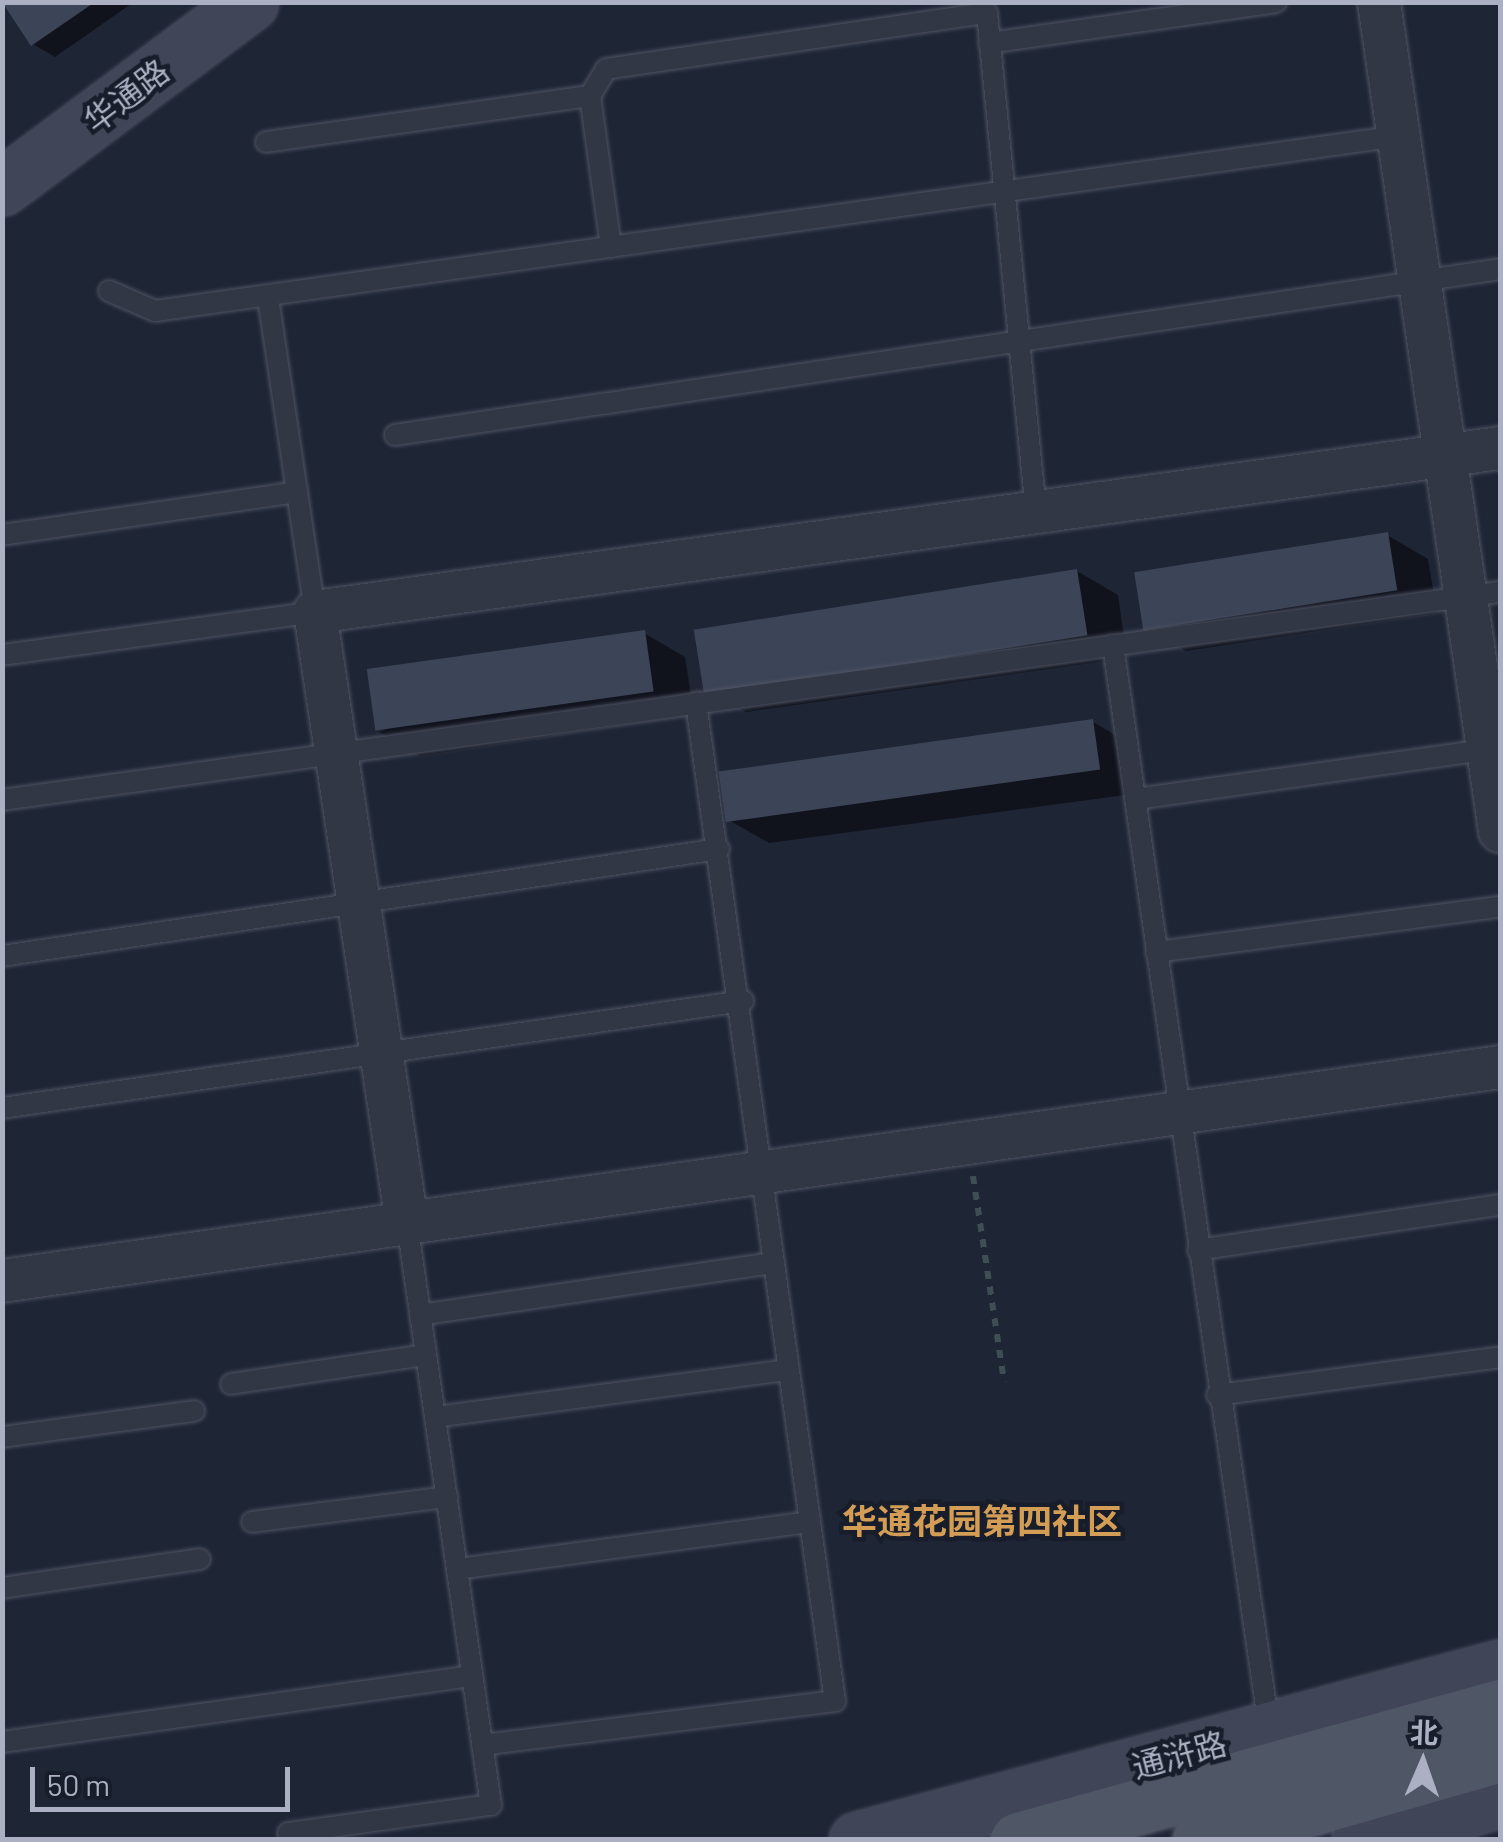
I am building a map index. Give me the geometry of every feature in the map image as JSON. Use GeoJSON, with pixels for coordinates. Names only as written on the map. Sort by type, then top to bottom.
{"type":"FeatureCollection","features":[{"type":"Feature","properties":{"kind":"main road","name":"华通路"},"geometry":{"type":"LineString","coordinates":[[2,187],[250,2]]}},
{"type":"Feature","properties":{"kind":"main road","name":"通浒路"},"geometry":{"type":"LineString","coordinates":[[856,1840],[1500,1668]]}},
{"type":"Feature","properties":{"kind":"main road","name":"通浒路"},"geometry":{"type":"LineString","coordinates":[[1018,1840],[1500,1707]]}},
{"type":"Feature","properties":{"kind":"main road"},"geometry":{"type":"LineString","coordinates":[[1200,1840],[1500,1754]]}},
{"type":"Feature","properties":{"kind":"main road"},"geometry":{"type":"LineString","coordinates":[[1360,1840],[1500,1799]]}},
{"type":"Feature","properties":{"kind":"street"},"geometry":{"type":"LineString","coordinates":[[1379,2],[1445,455],[1483,595],[1500,831]]}},
{"type":"Feature","properties":{"kind":"street"},"geometry":{"type":"LineString","coordinates":[[407,1223],[315,612],[1500,448]]}},
{"type":"Feature","properties":{"kind":"street"},"geometry":{"type":"LineString","coordinates":[[2,1281],[1500,1067]]}},
{"type":"Feature","properties":{"kind":"lane"},"geometry":{"type":"LineString","coordinates":[[989,43],[1276,2]]}},
{"type":"Feature","properties":{"kind":"lane"},"geometry":{"type":"LineString","coordinates":[[612,247],[590,96],[606,69],[988,13],[999,193],[1036,512]]}},
{"type":"Feature","properties":{"kind":"lane"},"geometry":{"type":"LineString","coordinates":[[266,142],[590,96]]}},
{"type":"Feature","properties":{"kind":"lane"},"geometry":{"type":"LineString","coordinates":[[109,292],[155,312],[1398,136]]}},
{"type":"Feature","properties":{"kind":"lane"},"geometry":{"type":"LineString","coordinates":[[394,435],[1500,269]]}},
{"type":"Feature","properties":{"kind":"lane"},"geometry":{"type":"LineString","coordinates":[[2,656],[315,612],[268,296]]}},
{"type":"Feature","properties":{"kind":"lane"},"geometry":{"type":"LineString","coordinates":[[2,535],[297,492]]}},
{"type":"Feature","properties":{"kind":"lane"},"geometry":{"type":"LineString","coordinates":[[2,800],[1483,595]]}},
{"type":"Feature","properties":{"kind":"lane"},"geometry":{"type":"LineString","coordinates":[[1113,646],[1217,1394],[1270,1730]]}},
{"type":"Feature","properties":{"kind":"lane"},"geometry":{"type":"LineString","coordinates":[[482,1745],[836,1701],[761,1174],[743,1001],[696,703]]}},
{"type":"Feature","properties":{"kind":"lane"},"geometry":{"type":"LineString","coordinates":[[1136,799],[1495,748]]}},
{"type":"Feature","properties":{"kind":"lane"},"geometry":{"type":"LineString","coordinates":[[2,956],[719,849]]}},
{"type":"Feature","properties":{"kind":"lane"},"geometry":{"type":"LineString","coordinates":[[1156,952],[1500,907]]}},
{"type":"Feature","properties":{"kind":"lane"},"geometry":{"type":"LineString","coordinates":[[2,1108],[743,1001]]}},
{"type":"Feature","properties":{"kind":"lane"},"geometry":{"type":"LineString","coordinates":[[1198,1250],[1500,1204]]}},
{"type":"Feature","properties":{"kind":"lane"},"geometry":{"type":"LineString","coordinates":[[288,1834],[491,1805],[407,1223]]}},
{"type":"Feature","properties":{"kind":"lane"},"geometry":{"type":"LineString","coordinates":[[420,1315],[774,1263]]}},
{"type":"Feature","properties":{"kind":"lane"},"geometry":{"type":"LineString","coordinates":[[231,1384],[426,1355]]}},
{"type":"Feature","properties":{"kind":"lane"},"geometry":{"type":"LineString","coordinates":[[1217,1394],[1500,1357]]}},
{"type":"Feature","properties":{"kind":"lane"},"geometry":{"type":"LineString","coordinates":[[435,1418],[788,1370]]}},
{"type":"Feature","properties":{"kind":"lane"},"geometry":{"type":"LineString","coordinates":[[2,1437],[194,1411]]}},
{"type":"Feature","properties":{"kind":"lane"},"geometry":{"type":"LineString","coordinates":[[252,1522],[446,1497]]}},
{"type":"Feature","properties":{"kind":"lane"},"geometry":{"type":"LineString","coordinates":[[457,1569],[810,1522]]}},
{"type":"Feature","properties":{"kind":"lane"},"geometry":{"type":"LineString","coordinates":[[2,1588],[200,1559]]}},
{"type":"Feature","properties":{"kind":"lane"},"geometry":{"type":"LineString","coordinates":[[2,1742],[472,1676]]}},
{"type":"Feature","properties":{"kind":"path"},"geometry":{"type":"LineString","coordinates":[[968,1144],[1004,1382]]}},
{"type":"Feature","properties":{"kind":"building"},"geometry":{"type":"Polygon","coordinates":[[[2,2],[95,2],[31,46],[2,2]]]}},
{"type":"Feature","properties":{"kind":"building"},"geometry":{"type":"Polygon","coordinates":[[[1388,532],[1397,590],[1143,630],[1134,572],[1388,532]]]}},
{"type":"Feature","properties":{"kind":"building"},"geometry":{"type":"Polygon","coordinates":[[[1077,569],[1087,635],[704,696],[694,630],[1077,569]]]}},
{"type":"Feature","properties":{"kind":"building"},"geometry":{"type":"Polygon","coordinates":[[[645,630],[654,691],[375,731],[367,669],[645,630]]]}},
{"type":"Feature","properties":{"kind":"building"},"geometry":{"type":"Polygon","coordinates":[[[1093,719],[1100,770],[726,822],[719,772],[1093,719]]]}},
{"type":"Feature","properties":{"kind":"district","name":"华通花园第四社区"},"geometry":{"type":"Point","coordinates":[982,1520]}}]}
